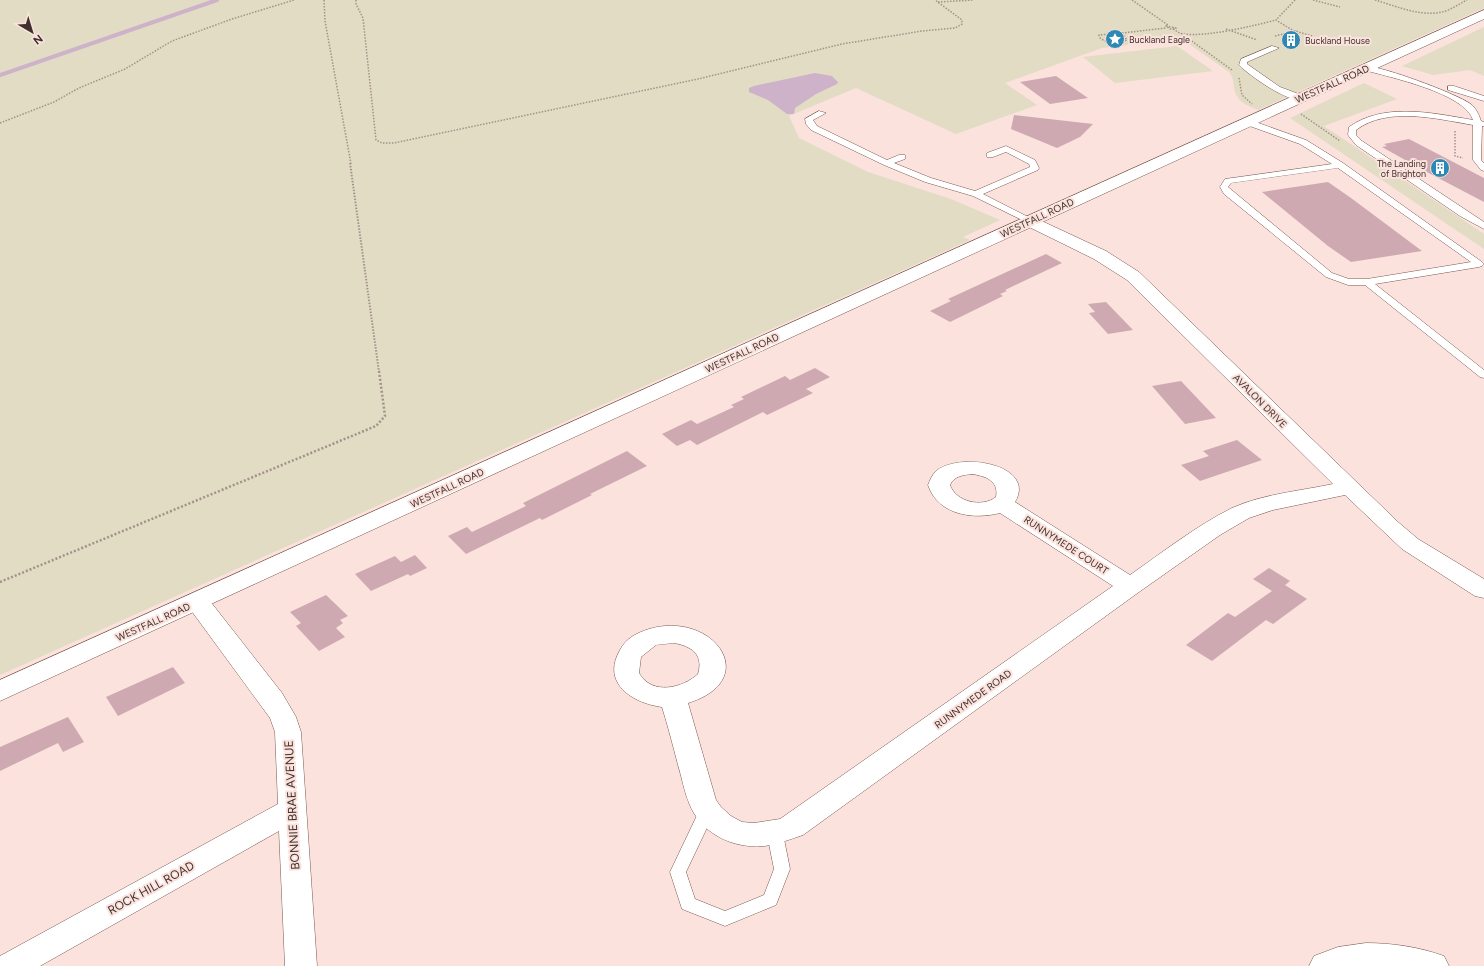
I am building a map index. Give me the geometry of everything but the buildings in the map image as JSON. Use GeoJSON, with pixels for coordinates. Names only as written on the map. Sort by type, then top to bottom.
{"type":"FeatureCollection","features":[{"type":"Feature","properties":{"kind":"street","name":"WESTFALL ROAD"},"geometry":{"type":"LineString","coordinates":[[0,691],[1032,221],[1252,114],[1301,98],[1484,14]]}},
{"type":"Feature","properties":{"kind":"street","name":"AVALON DRIVE"},"geometry":{"type":"LineString","coordinates":[[1032,221],[1100,255],[1133,276],[1348,488],[1410,544],[1484,590]]}},
{"type":"Feature","properties":{"kind":"street","name":"RUNNYMEDE ROAD"},"geometry":{"type":"LineString","coordinates":[[673,697],[703,803],[707,811],[717,822],[731,831],[754,836],[775,834],[793,828],[1130,586],[1212,530],[1241,513],[1268,504],[1348,488]]}},
{"type":"Feature","properties":{"kind":"street","name":"RUNNYMEDE COURT"},"geometry":{"type":"LineString","coordinates":[[1002,504],[1130,586]]}},
{"type":"Feature","properties":{"kind":"street","name":"BONNIE BRAE AVENUE"},"geometry":{"type":"LineString","coordinates":[[197,602],[273,700],[283,717],[288,732],[291,810],[302,966]]}},
{"type":"Feature","properties":{"kind":"street","name":"ROCK HILL ROAD"},"geometry":{"type":"LineString","coordinates":[[11,966],[291,810]]}},
{"type":"Feature","properties":{"kind":"street"},"geometry":{"type":"LineString","coordinates":[[1325,966],[1340,960],[1370,956],[1400,958],[1433,966]]}},
{"type":"Feature","properties":{"kind":"lane"},"geometry":{"type":"LineString","coordinates":[[1275,48],[1244,61],[1243,65],[1277,89],[1301,98]]}},
{"type":"Feature","properties":{"kind":"lane"},"geometry":{"type":"LineString","coordinates":[[1371,66],[1484,99]]}},
{"type":"Feature","properties":{"kind":"lane"},"geometry":{"type":"LineString","coordinates":[[1371,66],[1450,95],[1464,101],[1472,108],[1480,124],[1477,160],[1484,168]]}},
{"type":"Feature","properties":{"kind":"lane"},"geometry":{"type":"LineString","coordinates":[[822,113],[809,118],[810,124],[814,128],[887,163],[928,180],[976,194],[1032,221]]}},
{"type":"Feature","properties":{"kind":"lane"},"geometry":{"type":"LineString","coordinates":[[1252,114],[1303,142],[1340,165],[1482,265]]}},
{"type":"Feature","properties":{"kind":"lane"},"geometry":{"type":"LineString","coordinates":[[1480,124],[1402,114],[1383,114],[1369,117],[1358,122],[1352,129],[1352,135],[1359,143],[1463,214],[1484,226]]}},
{"type":"Feature","properties":{"kind":"lane"},"geometry":{"type":"LineString","coordinates":[[976,194],[1034,168],[1032,162],[1006,149],[990,155]]}},
{"type":"Feature","properties":{"kind":"lane"},"geometry":{"type":"LineString","coordinates":[[887,163],[902,157]]}},
{"type":"Feature","properties":{"kind":"lane"},"geometry":{"type":"LineString","coordinates":[[1340,165],[1228,181],[1224,187],[1227,192],[1329,275],[1348,282],[1367,282],[1482,265]]}},
{"type":"Feature","properties":{"kind":"lane"},"geometry":{"type":"LineString","coordinates":[[1367,282],[1484,375]]}},
{"type":"Feature","properties":{"kind":"lane"},"geometry":{"type":"LineString","coordinates":[[707,811],[678,872],[688,904],[725,919],[770,900],[782,868],[775,834]]}},
{"type":"Feature","properties":{"kind":"path"},"geometry":{"type":"LineString","coordinates":[[0,123],[54,102],[79,88],[125,69],[172,41],[232,19],[294,0]]}},
{"type":"Feature","properties":{"kind":"path"},"geometry":{"type":"LineString","coordinates":[[0,582],[376,426],[385,416],[357,203],[339,95],[335,82],[332,57],[326,31],[323,12],[324,0]]}},
{"type":"Feature","properties":{"kind":"path"},"geometry":{"type":"LineString","coordinates":[[356,0],[356,4],[363,18],[376,140],[382,143],[394,143],[698,79],[842,44],[922,31],[955,28],[962,24],[962,20],[935,0]]}},
{"type":"Feature","properties":{"kind":"path"},"geometry":{"type":"LineString","coordinates":[[938,2],[974,0]]}},
{"type":"Feature","properties":{"kind":"path"},"geometry":{"type":"LineString","coordinates":[[1132,0],[1168,25],[1176,27],[1173,29]]}},
{"type":"Feature","properties":{"kind":"path"},"geometry":{"type":"LineString","coordinates":[[1182,34],[1194,35],[1252,26],[1276,20],[1295,0]]}},
{"type":"Feature","properties":{"kind":"path"},"geometry":{"type":"LineString","coordinates":[[1313,0],[1340,7]]}},
{"type":"Feature","properties":{"kind":"path"},"geometry":{"type":"LineString","coordinates":[[1375,0],[1408,9],[1431,12],[1443,11],[1467,0]]}},
{"type":"Feature","properties":{"kind":"path"},"geometry":{"type":"LineString","coordinates":[[1276,20],[1292,30],[1312,36]]}},
{"type":"Feature","properties":{"kind":"path"},"geometry":{"type":"LineString","coordinates":[[1121,32],[1127,40],[1119,42],[1106,42],[1102,40],[1099,35],[1121,32],[1166,28],[1173,29],[1182,34],[1239,77],[1242,95],[1249,103],[1252,114]]}},
{"type":"Feature","properties":{"kind":"path"},"geometry":{"type":"LineString","coordinates":[[1225,29],[1257,40]]}},
{"type":"Feature","properties":{"kind":"shaded area"},"geometry":{"type":"Polygon","coordinates":[[[0,0],[1484,0],[1484,8],[1258,110],[1238,98],[1229,72],[1182,39],[1102,48],[1005,83],[1037,105],[956,134],[856,88],[789,116],[799,138],[868,172],[951,199],[1000,220],[963,237],[970,240],[0,675],[0,0]]]}},
{"type":"Feature","properties":{"kind":"shaded area"},"geometry":{"type":"Polygon","coordinates":[[[1484,27],[1484,76],[1470,70],[1433,75],[1402,66],[1484,27]]]}},
{"type":"Feature","properties":{"kind":"shaded area"},"geometry":{"type":"Polygon","coordinates":[[[1177,46],[1213,71],[1115,83],[1083,57],[1177,46]]]}},
{"type":"Feature","properties":{"kind":"shaded area"},"geometry":{"type":"Polygon","coordinates":[[[815,73],[832,76],[838,82],[795,108],[794,114],[787,114],[768,100],[749,92],[749,88],[754,86],[815,73]]]}},
{"type":"Feature","properties":{"kind":"shaded area"},"geometry":{"type":"Polygon","coordinates":[[[1364,83],[1397,99],[1324,126],[1484,234],[1484,249],[1290,118],[1364,83]]]}},
{"type":"Feature","properties":{"kind":"waterway"},"geometry":{"type":"LineString","coordinates":[[0,75],[217,0]]}},
{"type":"Feature","properties":{"kind":"place","name":"Buckland Eagle"},"geometry":{"type":"Point","coordinates":[1115,39]}},
{"type":"Feature","properties":{"kind":"place","name":"Buckland House"},"geometry":{"type":"Point","coordinates":[1291,40]}},
{"type":"Feature","properties":{"kind":"place","name":"The Landing of Brighton"},"geometry":{"type":"Point","coordinates":[1440,168]}}]}
